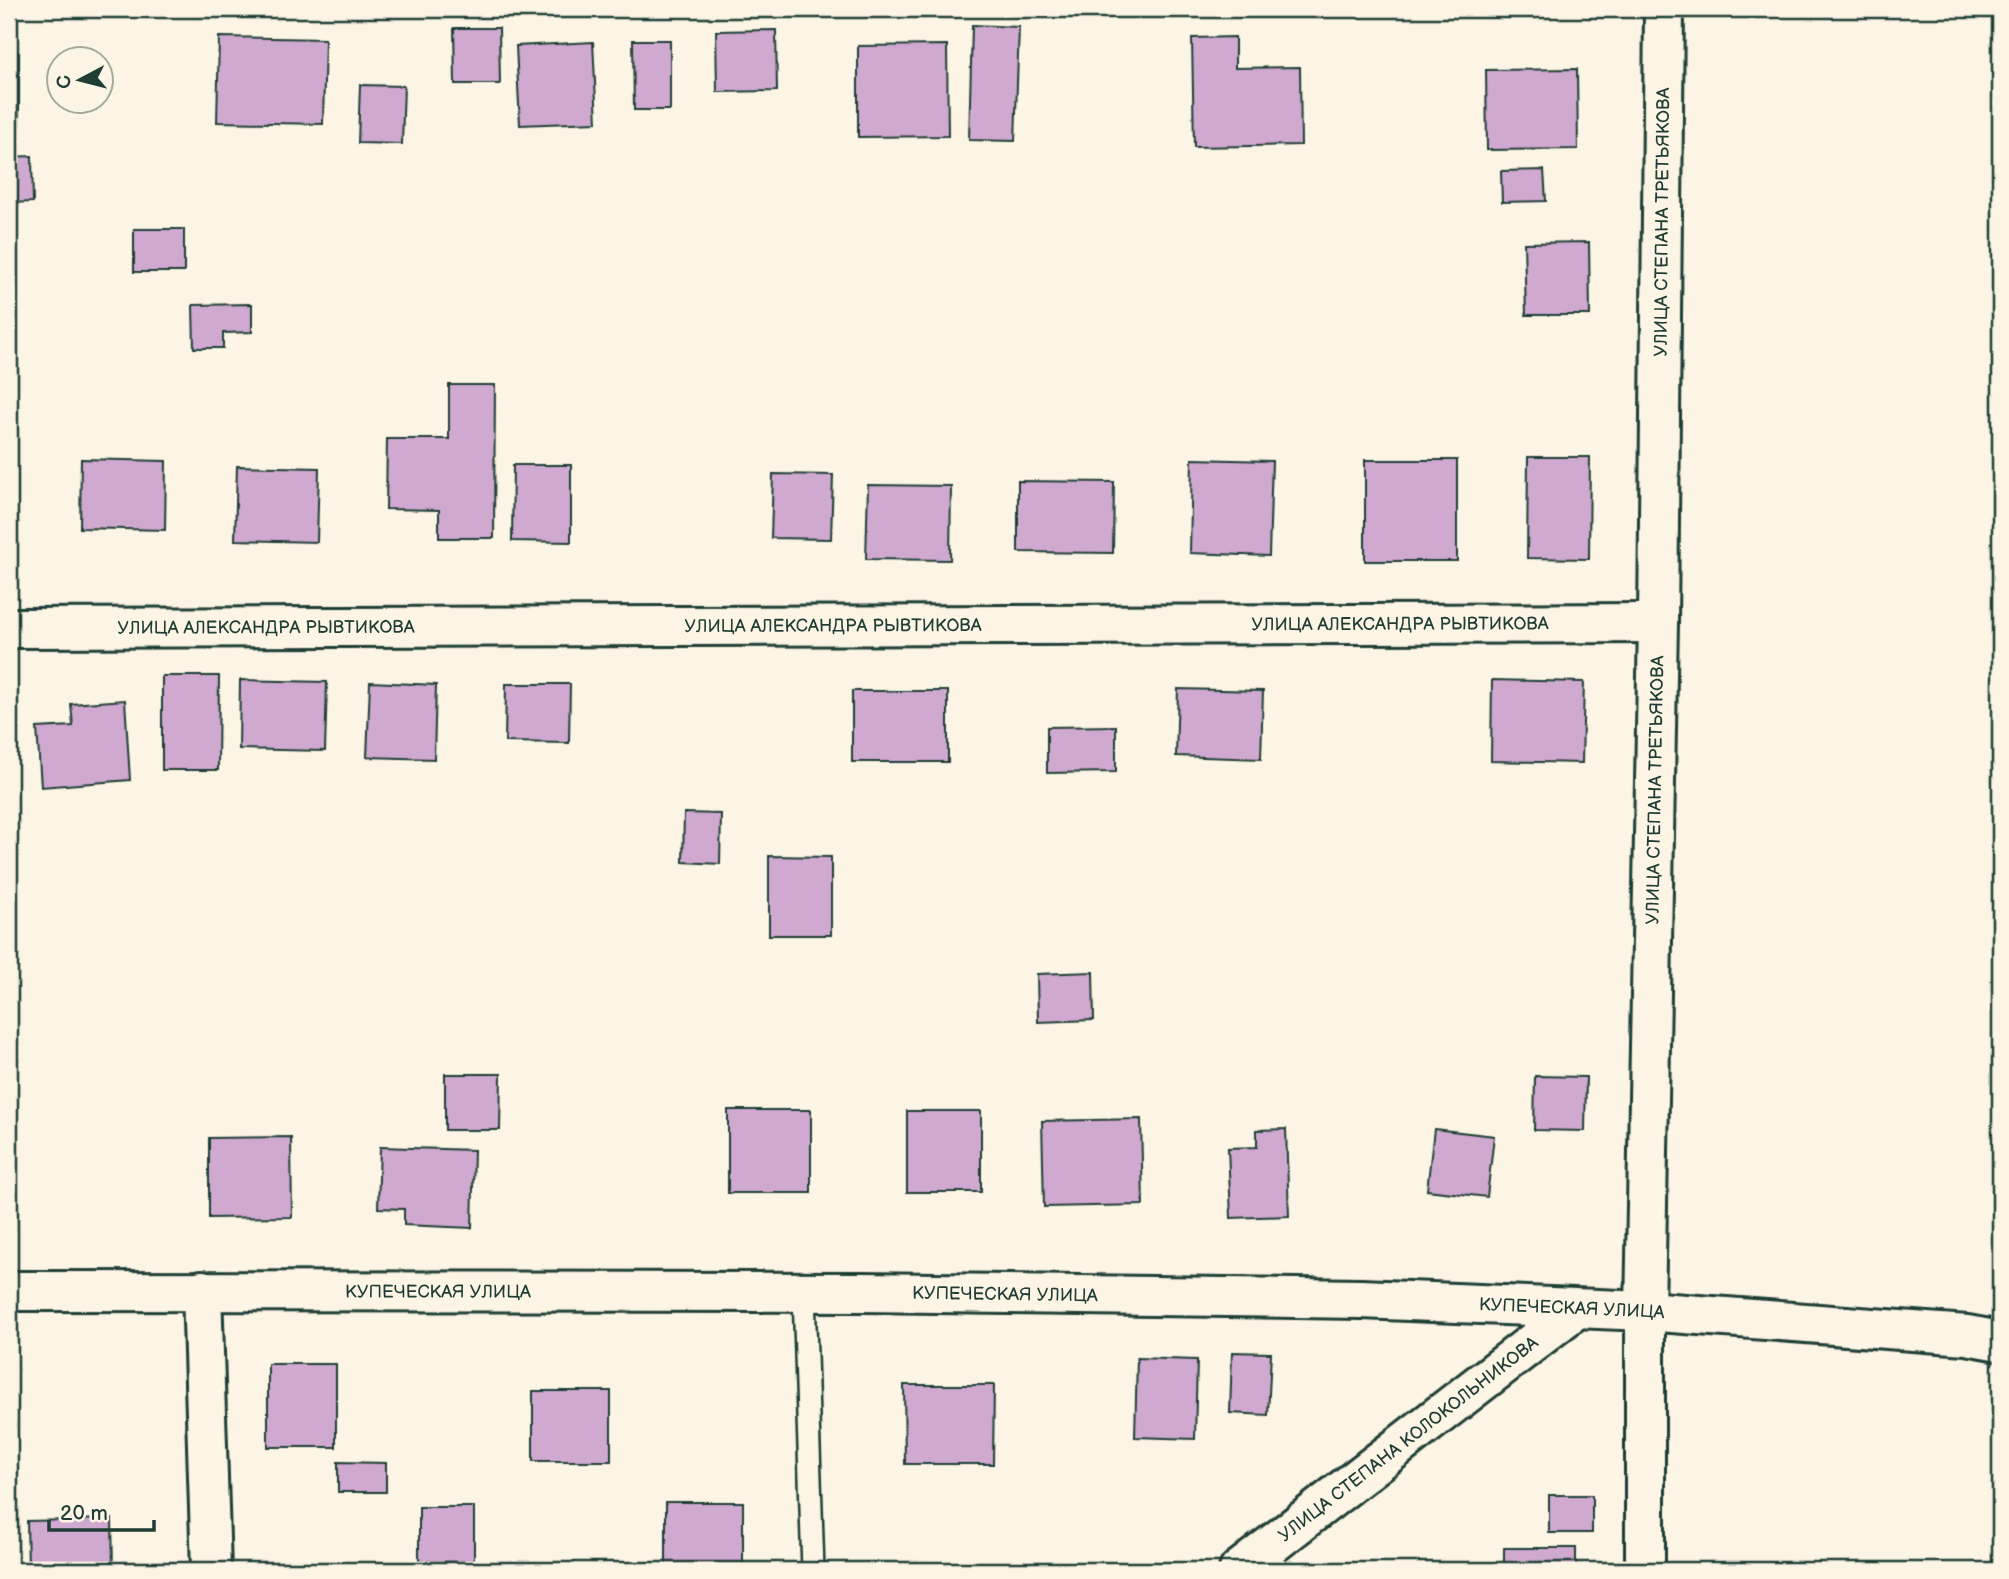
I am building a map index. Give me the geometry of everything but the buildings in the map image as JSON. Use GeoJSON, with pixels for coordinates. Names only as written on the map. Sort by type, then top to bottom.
{"type":"FeatureCollection","features":[{"type":"Feature","properties":{"kind":"street","name":"УЛИЦА СТЕПАНА ТРЕТЬЯКОВА"},"geometry":{"type":"LineString","coordinates":[[1644,1570],[1664,9]]}},
{"type":"Feature","properties":{"kind":"street","name":"УЛИЦА АЛЕКСАНДРА РЫВТИКОВА"},"geometry":{"type":"LineString","coordinates":[[9,628],[1658,623]]}},
{"type":"Feature","properties":{"kind":"street"},"geometry":{"type":"LineString","coordinates":[[202,1290],[211,1570]]}},
{"type":"Feature","properties":{"kind":"street","name":"КУПЕЧЕСКАЯ УЛИЦА"},"geometry":{"type":"LineString","coordinates":[[9,1291],[804,1293],[1361,1299],[1646,1311],[1967,1335],[2000,1340]]}},
{"type":"Feature","properties":{"kind":"street","name":"УЛИЦА СТЕПАНА КОЛОКОЛЬНИКОВА"},"geometry":{"type":"LineString","coordinates":[[1239,1570],[1576,1309]]}},
{"type":"Feature","properties":{"kind":"lane"},"geometry":{"type":"LineString","coordinates":[[804,1293],[813,1570]]}}]}
